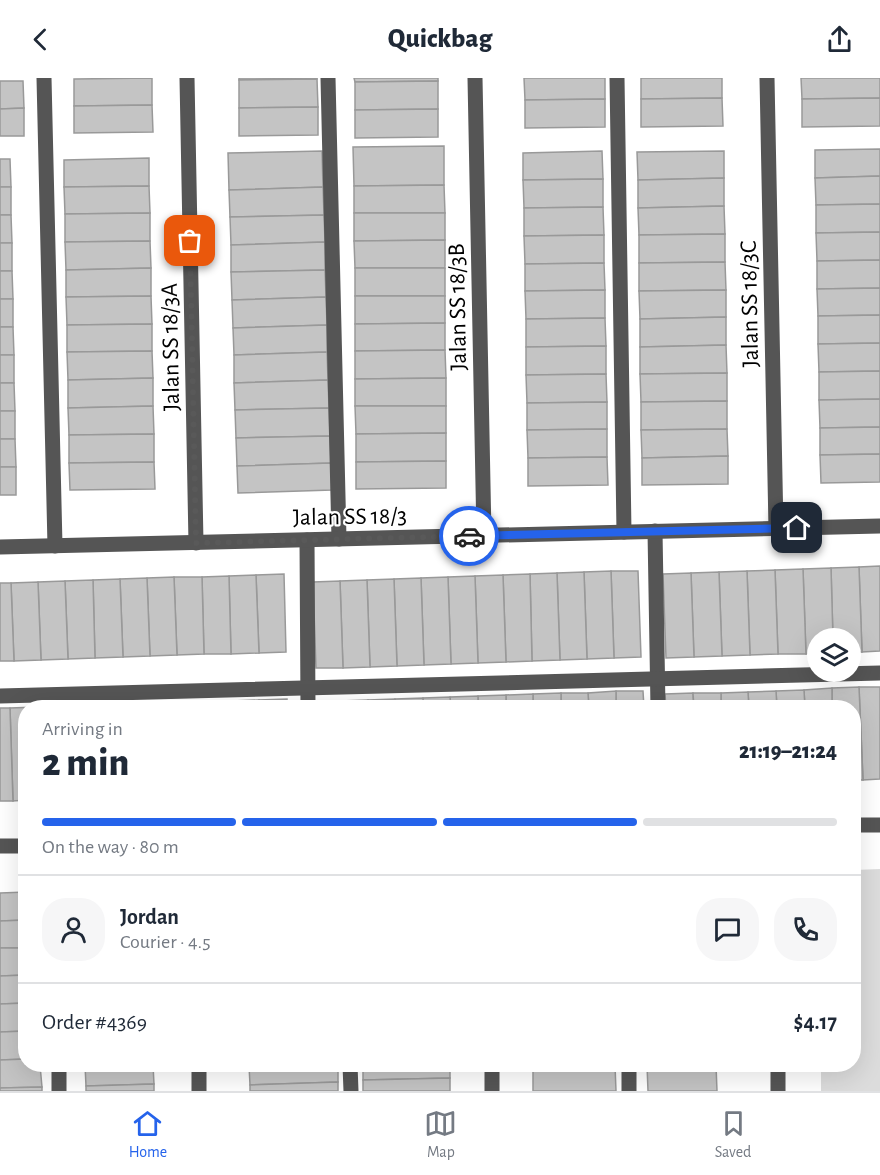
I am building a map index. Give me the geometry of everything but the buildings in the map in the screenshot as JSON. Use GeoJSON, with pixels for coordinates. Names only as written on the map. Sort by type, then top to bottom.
{"type":"FeatureCollection","features":[{"type":"Feature","properties":{"kind":"street"},"geometry":{"type":"LineString","coordinates":[[44,78],[55,546]]}},
{"type":"Feature","properties":{"kind":"street","name":"Jalan SS 18/3A"},"geometry":{"type":"LineString","coordinates":[[187,78],[196,543]]}},
{"type":"Feature","properties":{"kind":"street"},"geometry":{"type":"LineString","coordinates":[[328,78],[339,539]]}},
{"type":"Feature","properties":{"kind":"street","name":"Jalan SS 18/3B"},"geometry":{"type":"LineString","coordinates":[[475,78],[484,536]]}},
{"type":"Feature","properties":{"kind":"street"},"geometry":{"type":"LineString","coordinates":[[617,78],[624,532]]}},
{"type":"Feature","properties":{"kind":"street","name":"Jalan SS 18/3C"},"geometry":{"type":"LineString","coordinates":[[767,78],[777,529]]}},
{"type":"Feature","properties":{"kind":"street","name":"Jalan SS 18/3"},"geometry":{"type":"LineString","coordinates":[[0,547],[880,526]]}},
{"type":"Feature","properties":{"kind":"street"},"geometry":{"type":"LineString","coordinates":[[655,531],[658,700]]}},
{"type":"Feature","properties":{"kind":"street"},"geometry":{"type":"LineString","coordinates":[[307,540],[308,700]]}},
{"type":"Feature","properties":{"kind":"street"},"geometry":{"type":"LineString","coordinates":[[0,696],[880,673]]}},
{"type":"Feature","properties":{"kind":"street"},"geometry":{"type":"LineString","coordinates":[[861,825],[880,825]]}},
{"type":"Feature","properties":{"kind":"street"},"geometry":{"type":"LineString","coordinates":[[0,846],[18,846]]}},
{"type":"Feature","properties":{"kind":"street"},"geometry":{"type":"LineString","coordinates":[[59,1072],[59,1091]]}},
{"type":"Feature","properties":{"kind":"street"},"geometry":{"type":"LineString","coordinates":[[199,1072],[199,1091]]}},
{"type":"Feature","properties":{"kind":"street"},"geometry":{"type":"LineString","coordinates":[[350,1072],[351,1091]]}},
{"type":"Feature","properties":{"kind":"street"},"geometry":{"type":"LineString","coordinates":[[492,1072],[492,1091]]}},
{"type":"Feature","properties":{"kind":"street"},"geometry":{"type":"LineString","coordinates":[[629,1072],[629,1091]]}},
{"type":"Feature","properties":{"kind":"street"},"geometry":{"type":"LineString","coordinates":[[778,1072],[778,1091]]}},
{"type":"Feature","properties":{"kind":"shaded area"},"geometry":{"type":"Polygon","coordinates":[[[880,869],[880,1091],[821,1091],[821,1072],[861,1072],[861,870],[880,869]]]}},
{"type":"Feature","properties":{"kind":"way so far"},"geometry":{"type":"LineString","coordinates":[[190,241],[196,543],[469,536]]}},
{"type":"Feature","properties":{"kind":"route"},"geometry":{"type":"LineString","coordinates":[[469,536],[797,528]]}}]}
